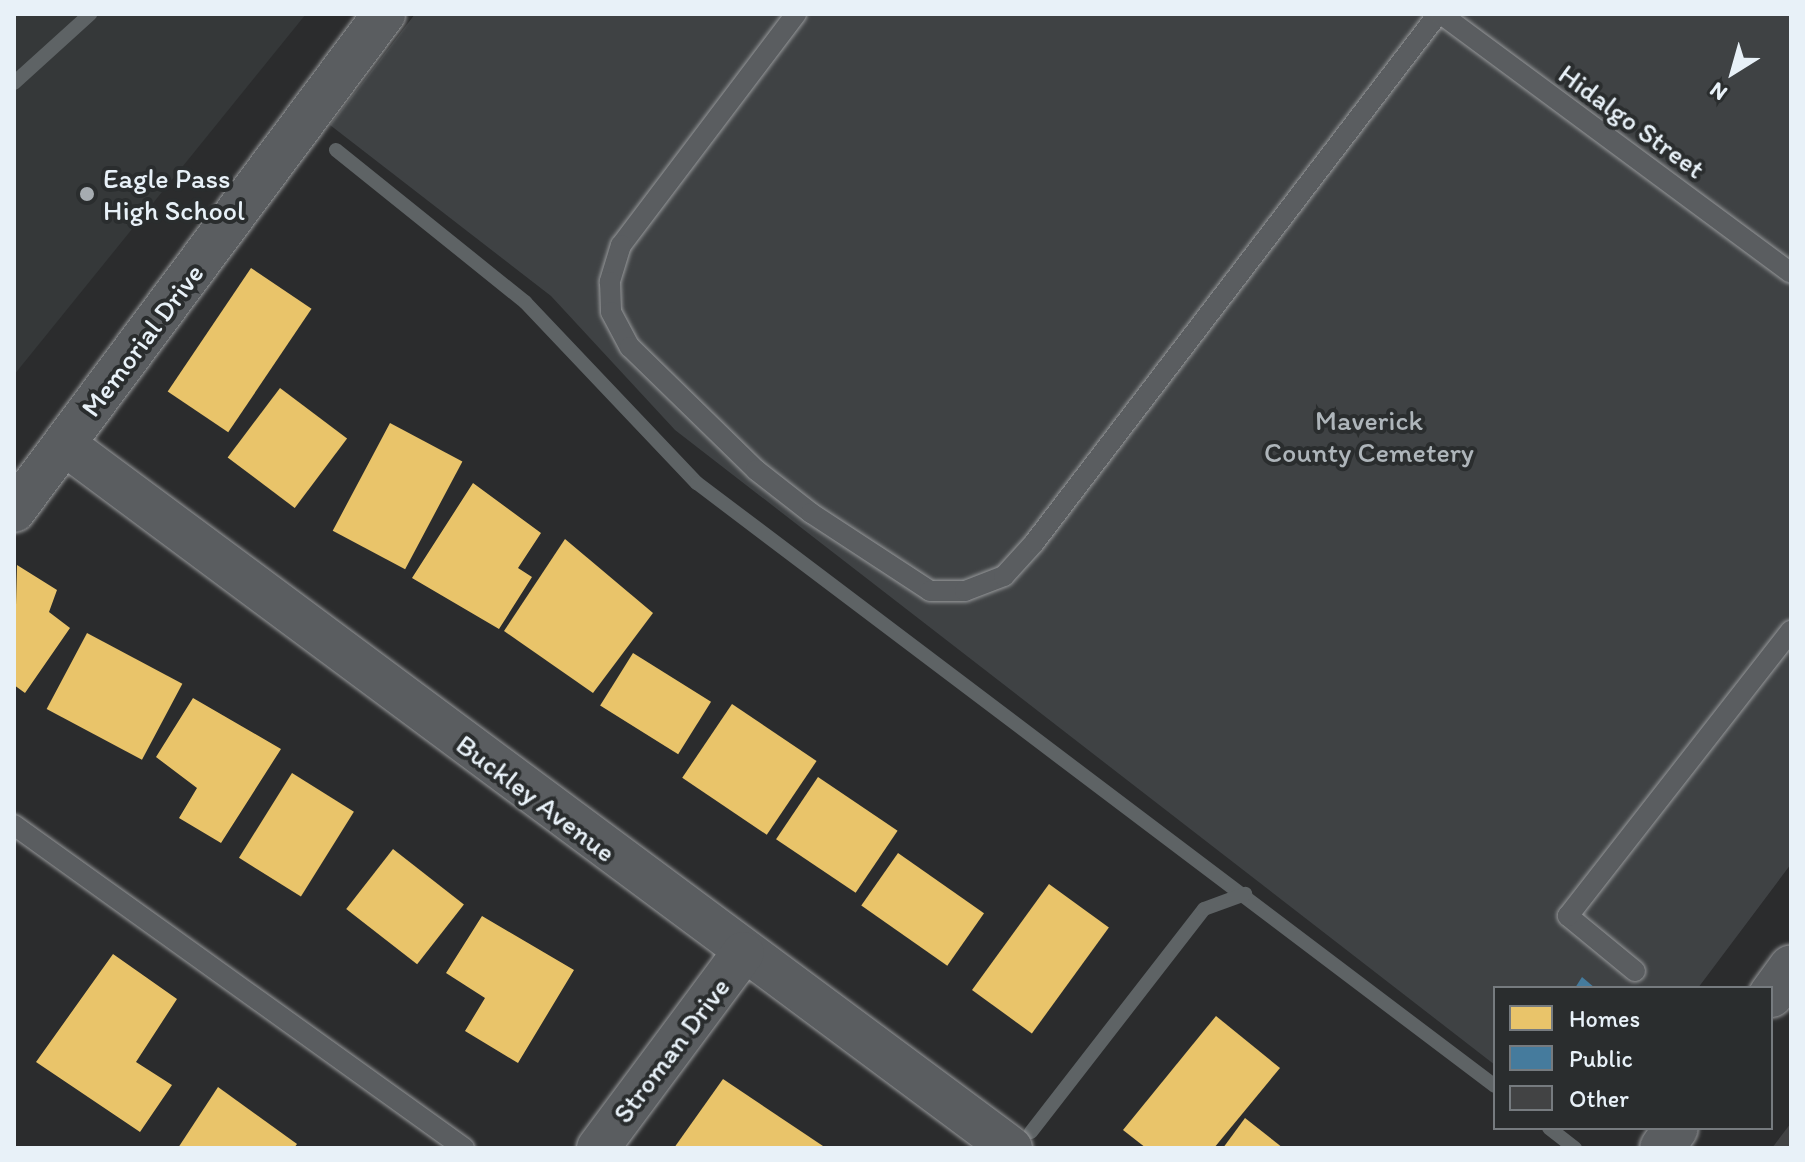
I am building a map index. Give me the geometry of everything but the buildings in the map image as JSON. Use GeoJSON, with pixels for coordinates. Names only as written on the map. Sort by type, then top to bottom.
{"type":"FeatureCollection","features":[{"type":"Feature","properties":{"kind":"street","name":"Memorial Drive"},"geometry":{"type":"LineString","coordinates":[[14,511],[384,14]]}},
{"type":"Feature","properties":{"kind":"street","name":"Buckley Avenue"},"geometry":{"type":"LineString","coordinates":[[64,444],[743,953],[1011,1148]]}},
{"type":"Feature","properties":{"kind":"street","name":"Stroman Drive"},"geometry":{"type":"LineString","coordinates":[[598,1148],[743,953]]}},
{"type":"Feature","properties":{"kind":"street"},"geometry":{"type":"LineString","coordinates":[[1773,992],[1791,967]]}},
{"type":"Feature","properties":{"kind":"street"},"geometry":{"type":"LineString","coordinates":[[1662,1148],[1675,1130]]}},
{"type":"Feature","properties":{"kind":"lane"},"geometry":{"type":"LineString","coordinates":[[796,14],[621,245],[610,282],[611,312],[630,347],[756,470],[811,513],[930,591],[965,591],[1004,576],[1034,543],[1439,14]]}},
{"type":"Feature","properties":{"kind":"lane","name":"Hidalgo Street"},"geometry":{"type":"LineString","coordinates":[[1439,14],[1791,273]]}},
{"type":"Feature","properties":{"kind":"lane"},"geometry":{"type":"LineString","coordinates":[[1635,971],[1568,916],[1791,631]]}},
{"type":"Feature","properties":{"kind":"lane"},"geometry":{"type":"LineString","coordinates":[[14,825],[464,1148]]}},
{"type":"Feature","properties":{"kind":"shaded area","name":"Eagle Pass High School"},"geometry":{"type":"Polygon","coordinates":[[[14,14],[306,14],[14,375],[14,14]]]}},
{"type":"Feature","properties":{"kind":"green space","name":"Maverick County Cemetery"},"geometry":{"type":"Polygon","coordinates":[[[415,14],[1791,14],[1791,864],[1700,986],[1493,986],[1493,1063],[675,430],[551,296],[330,125],[415,14]]]}},
{"type":"Feature","properties":{"kind":"waterway"},"geometry":{"type":"LineString","coordinates":[[14,83],[90,14]]}},
{"type":"Feature","properties":{"kind":"waterway"},"geometry":{"type":"LineString","coordinates":[[336,150],[525,302],[697,483],[1493,1084]]}},
{"type":"Feature","properties":{"kind":"waterway"},"geometry":{"type":"LineString","coordinates":[[1031,1132],[1204,909],[1245,894]]}},
{"type":"Feature","properties":{"kind":"waterway"},"geometry":{"type":"LineString","coordinates":[[1552,1130],[1575,1148]]}},
{"type":"Feature","properties":{"kind":"place","name":"Eagle Pass High School"},"geometry":{"type":"Point","coordinates":[87,194]}}]}
